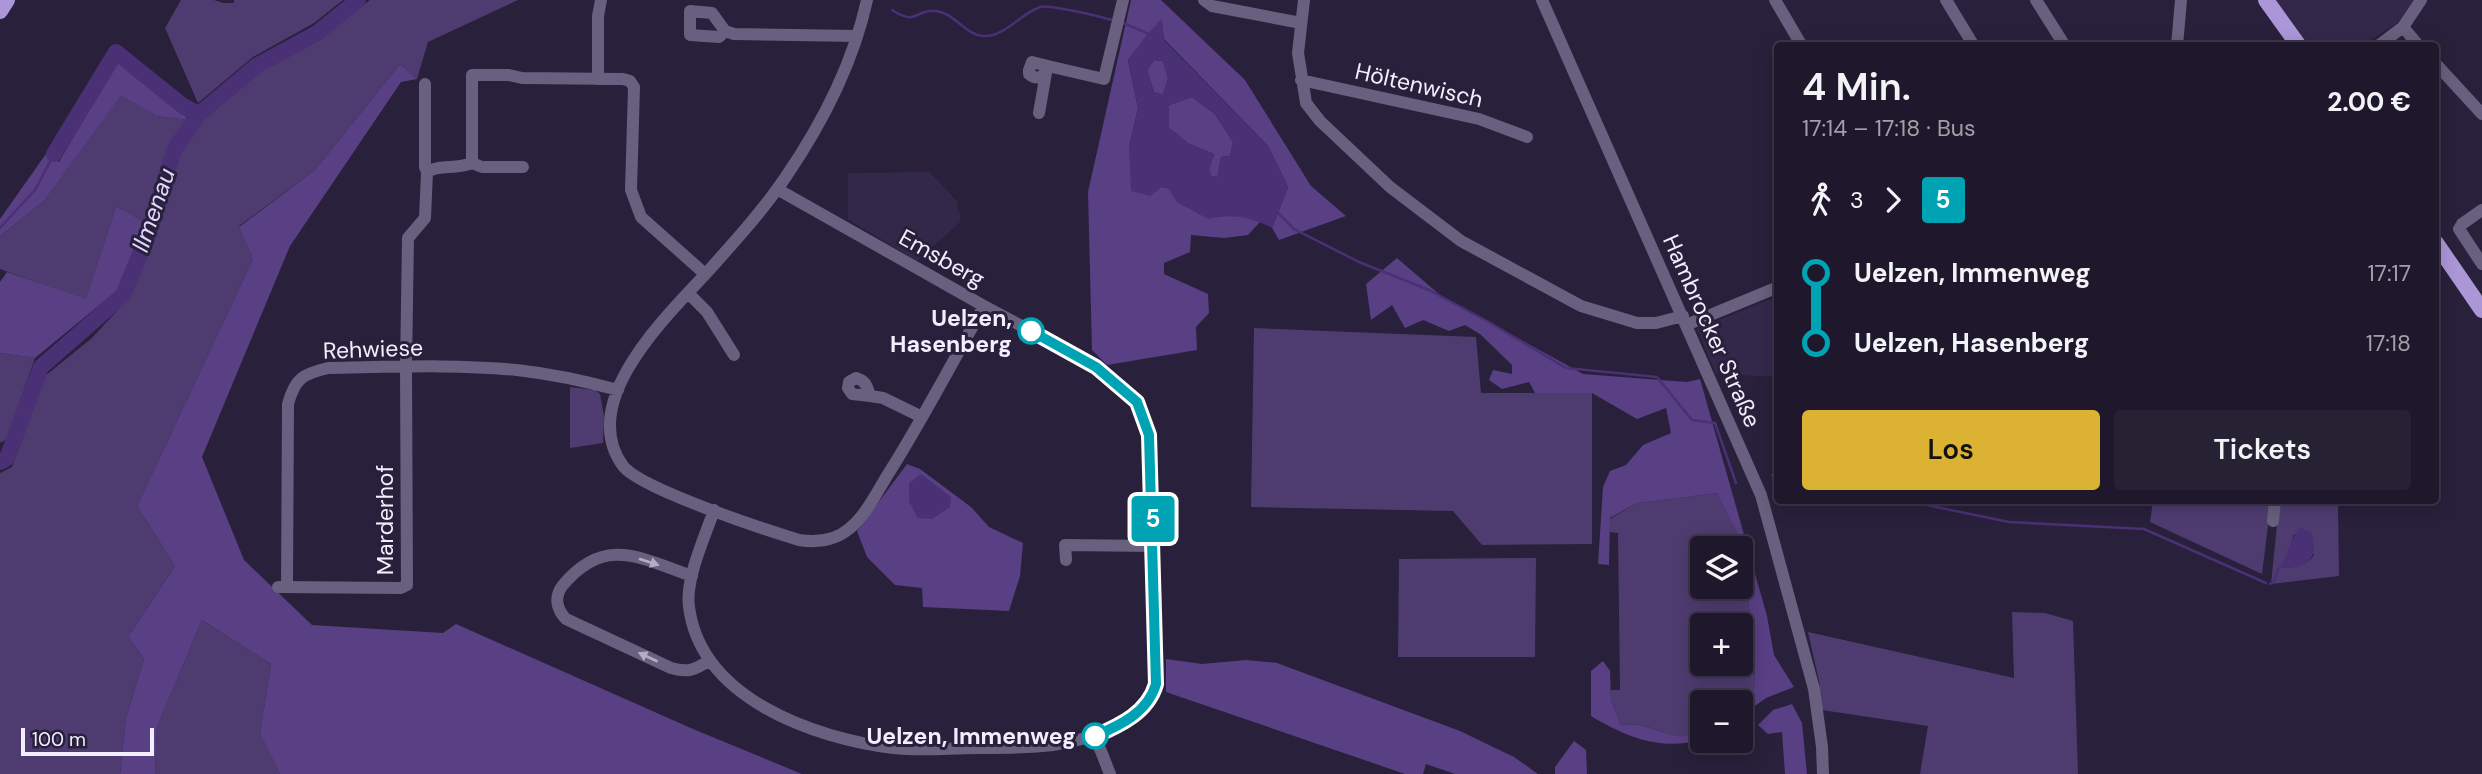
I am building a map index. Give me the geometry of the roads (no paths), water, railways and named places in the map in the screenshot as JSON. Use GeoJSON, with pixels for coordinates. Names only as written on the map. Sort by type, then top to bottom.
{"type":"FeatureCollection","features":[{"type":"Feature","properties":{"kind":"main road"},"geometry":{"type":"LineString","coordinates":[[0,12],[7,0]]}},
{"type":"Feature","properties":{"kind":"main road"},"geometry":{"type":"LineString","coordinates":[[2266,0],[2296,42]]}},
{"type":"Feature","properties":{"kind":"main road"},"geometry":{"type":"LineString","coordinates":[[2439,247],[2482,310]]}},
{"type":"Feature","properties":{"kind":"street"},"geometry":{"type":"LineString","coordinates":[[598,79],[598,16],[601,0]]}},
{"type":"Feature","properties":{"kind":"street"},"geometry":{"type":"LineString","coordinates":[[867,0],[857,36],[829,104],[777,189],[648,337],[633,359],[618,390],[612,412],[611,433],[618,457],[625,469],[658,488],[714,510],[799,540],[813,542],[834,538],[860,518],[922,417],[984,306]]}},
{"type":"Feature","properties":{"kind":"street"},"geometry":{"type":"LineString","coordinates":[[1040,113],[1047,69],[1104,79],[1124,0]]}},
{"type":"Feature","properties":{"kind":"street"},"geometry":{"type":"LineString","coordinates":[[1203,0],[1212,6],[1301,23]]}},
{"type":"Feature","properties":{"kind":"street"},"geometry":{"type":"LineString","coordinates":[[1304,0],[1298,53],[1306,103],[1320,121],[1390,187],[1461,240],[1581,306],[1637,323],[1684,321],[1774,288]]}},
{"type":"Feature","properties":{"kind":"street","name":"Hambrocker Straße"},"geometry":{"type":"LineString","coordinates":[[1542,0],[1760,495],[1814,690],[1823,774]]}},
{"type":"Feature","properties":{"kind":"street"},"geometry":{"type":"LineString","coordinates":[[1775,0],[1800,42]]}},
{"type":"Feature","properties":{"kind":"street"},"geometry":{"type":"LineString","coordinates":[[1946,0],[1972,42]]}},
{"type":"Feature","properties":{"kind":"street"},"geometry":{"type":"LineString","coordinates":[[2036,0],[2062,42]]}},
{"type":"Feature","properties":{"kind":"street"},"geometry":{"type":"LineString","coordinates":[[2178,42],[2181,0]]}},
{"type":"Feature","properties":{"kind":"street"},"geometry":{"type":"LineString","coordinates":[[2383,42],[2403,27],[2421,0]]}},
{"type":"Feature","properties":{"kind":"street"},"geometry":{"type":"LineString","coordinates":[[2403,27],[2416,42]]}},
{"type":"Feature","properties":{"kind":"street"},"geometry":{"type":"LineString","coordinates":[[725,31],[734,34],[857,36]]}},
{"type":"Feature","properties":{"kind":"street"},"geometry":{"type":"LineString","coordinates":[[2439,67],[2482,114]]}},
{"type":"Feature","properties":{"kind":"street"},"geometry":{"type":"LineString","coordinates":[[472,163],[472,75],[629,81],[634,87],[631,190],[641,218],[705,274]]}},
{"type":"Feature","properties":{"kind":"street","name":"Höltenwisch"},"geometry":{"type":"LineString","coordinates":[[1301,80],[1479,119],[1527,137]]}},
{"type":"Feature","properties":{"kind":"street"},"geometry":{"type":"LineString","coordinates":[[406,367],[408,238],[425,218],[425,84]]}},
{"type":"Feature","properties":{"kind":"street"},"geometry":{"type":"LineString","coordinates":[[427,172],[433,168],[461,168],[472,163],[482,167],[523,167]]}},
{"type":"Feature","properties":{"kind":"street","name":"Emsberg"},"geometry":{"type":"LineString","coordinates":[[777,189],[1096,367],[1137,402],[1149,435],[1156,684],[1147,705],[1129,719],[1095,736]]}},
{"type":"Feature","properties":{"kind":"street"},"geometry":{"type":"LineString","coordinates":[[2482,210],[2459,229],[2482,264]]}},
{"type":"Feature","properties":{"kind":"street"},"geometry":{"type":"LineString","coordinates":[[688,293],[707,312],[734,355]]}},
{"type":"Feature","properties":{"kind":"street","name":"Marderhof"},"geometry":{"type":"LineString","coordinates":[[282,587],[401,588],[407,585],[406,367]]}},
{"type":"Feature","properties":{"kind":"street","name":"Rehwiese"},"geometry":{"type":"LineString","coordinates":[[282,587],[288,404],[292,387],[307,373],[328,368],[515,370],[556,375],[618,390]]}},
{"type":"Feature","properties":{"kind":"street"},"geometry":{"type":"LineString","coordinates":[[870,396],[883,398],[922,417]]}},
{"type":"Feature","properties":{"kind":"street"},"geometry":{"type":"LineString","coordinates":[[2273,521],[2275,504]]}},
{"type":"Feature","properties":{"kind":"street"},"geometry":{"type":"LineString","coordinates":[[714,510],[692,576],[688,604],[699,643],[726,680],[744,695],[775,713],[830,734],[868,744],[918,749],[1040,748],[1072,744],[1095,736],[1110,774]]}},
{"type":"Feature","properties":{"kind":"street"},"geometry":{"type":"LineString","coordinates":[[1066,561],[1065,545],[1153,546]]}},
{"type":"Feature","properties":{"kind":"street"},"geometry":{"type":"LineString","coordinates":[[692,576],[627,555],[608,554],[577,568],[560,589],[557,605],[559,612],[566,619],[671,668],[685,672],[696,670],[710,660]]}},
{"type":"Feature","properties":{"kind":"waterway","name":"Ilmenau"},"geometry":{"type":"LineString","coordinates":[[0,462],[7,458],[41,367],[123,295],[149,232],[174,150],[199,114],[256,66],[317,33],[358,0]]}},
{"type":"Feature","properties":{"kind":"waterway"},"geometry":{"type":"LineString","coordinates":[[892,10],[907,17],[936,11],[949,16],[971,32],[983,36],[998,33],[1040,7],[1064,9],[1113,20]]}},
{"type":"Feature","properties":{"kind":"waterway"},"geometry":{"type":"LineString","coordinates":[[1123,23],[1149,34]]}},
{"type":"Feature","properties":{"kind":"waterway"},"geometry":{"type":"LineString","coordinates":[[54,154],[116,52],[183,106],[199,114]]}},
{"type":"Feature","properties":{"kind":"waterway"},"geometry":{"type":"LineString","coordinates":[[0,228],[35,190],[54,154]]}},
{"type":"Feature","properties":{"kind":"waterway"},"geometry":{"type":"LineString","coordinates":[[1277,212],[1294,229],[1359,262],[1429,290],[1566,368],[1657,377],[1692,420],[1715,423],[1736,483]]}},
{"type":"Feature","properties":{"kind":"waterway"},"geometry":{"type":"LineString","coordinates":[[1921,504],[2009,522],[2144,529],[2266,583]]}},
{"type":"Feature","properties":{"kind":"waterway"},"geometry":{"type":"LineString","coordinates":[[2270,584],[2279,568]]}},
{"type":"Feature","properties":{"kind":"place","name":"Uelzen, Hasenberg"},"geometry":{"type":"Point","coordinates":[1031,331]}},
{"type":"Feature","properties":{"kind":"place","name":"Uelzen, Immenweg"},"geometry":{"type":"Point","coordinates":[1095,736]}}]}
